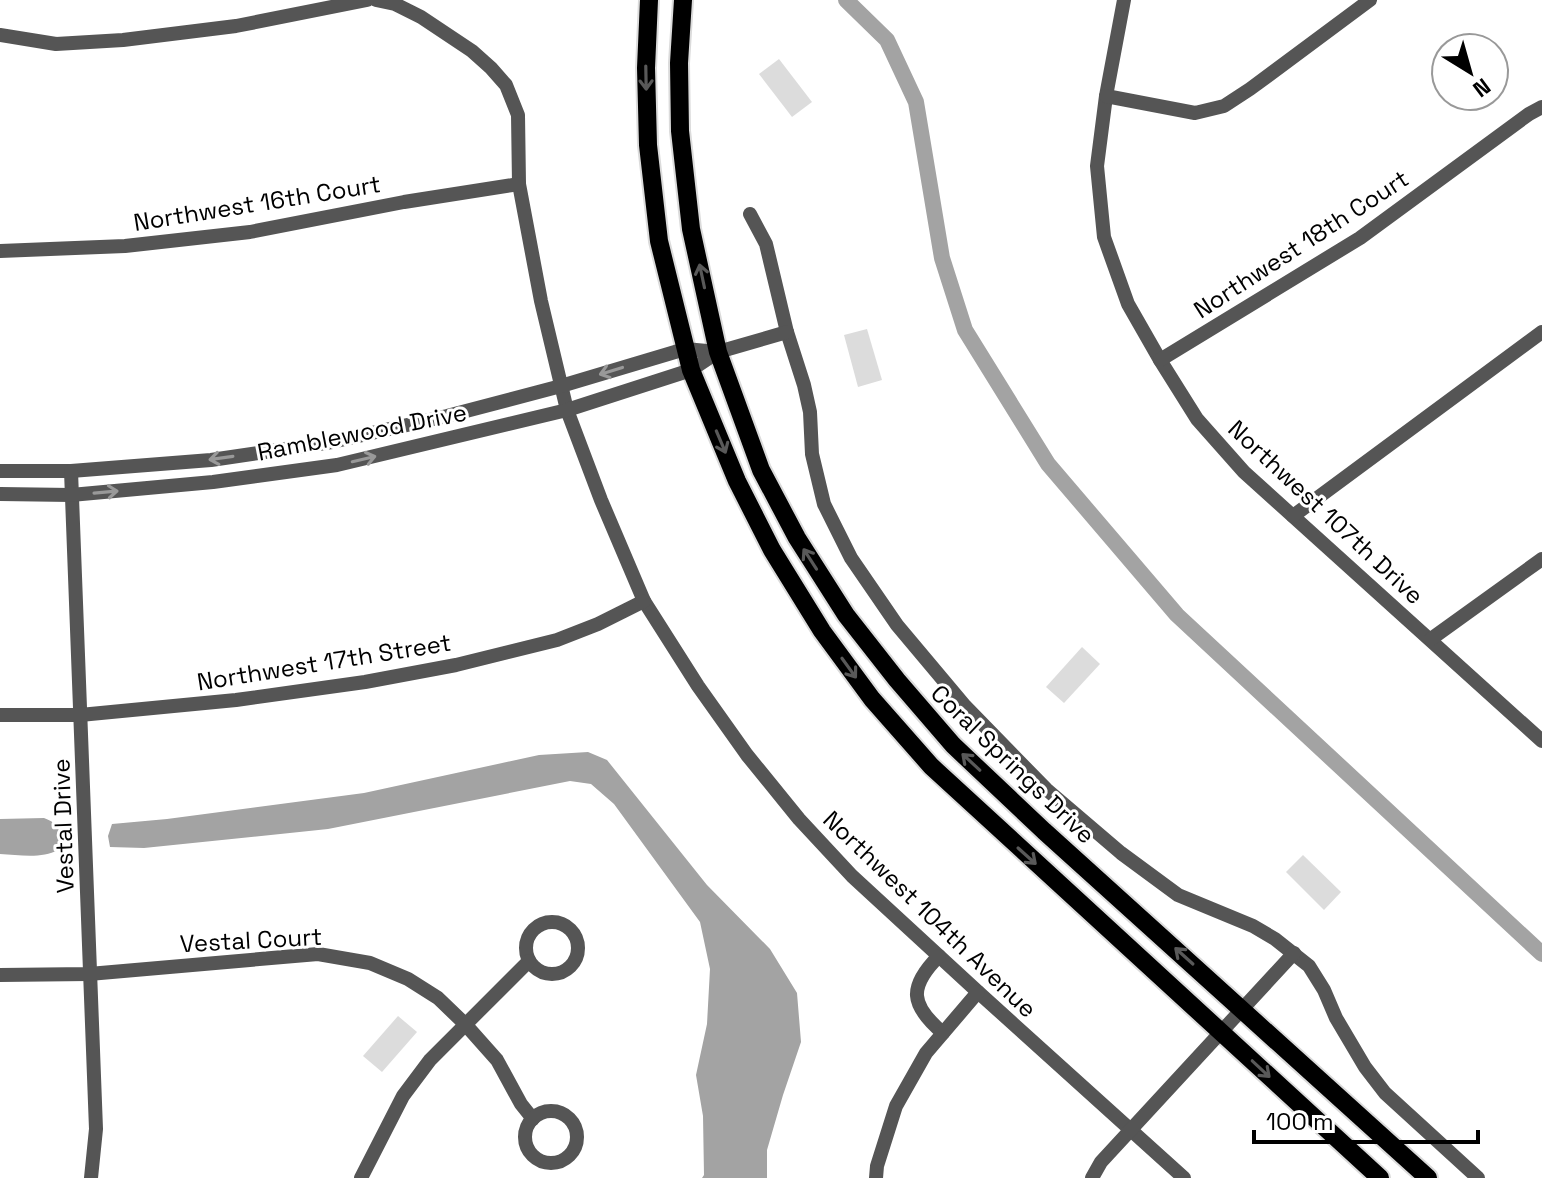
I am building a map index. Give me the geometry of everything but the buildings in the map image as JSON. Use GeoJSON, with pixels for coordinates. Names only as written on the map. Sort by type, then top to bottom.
{"type":"FeatureCollection","features":[{"type":"Feature","properties":{"kind":"main road"},"geometry":{"type":"LineString","coordinates":[[649,0],[646,68],[648,145],[659,241],[685,349],[737,481],[772,550],[822,631],[872,699],[931,766],[1380,1178]]}},
{"type":"Feature","properties":{"kind":"main road","name":"Coral Springs Drive"},"geometry":{"type":"LineString","coordinates":[[683,0],[679,63],[680,131],[691,229],[718,352],[761,470],[797,538],[846,615],[953,745],[1428,1178]]}},
{"type":"Feature","properties":{"kind":"street"},"geometry":{"type":"LineString","coordinates":[[0,35],[56,44],[123,40],[236,26],[367,0]]}},
{"type":"Feature","properties":{"kind":"street","name":"Northwest 104th Avenue"},"geometry":{"type":"LineString","coordinates":[[376,0],[395,4],[421,17],[472,51],[506,85],[518,115],[519,184],[541,301],[567,410],[644,601],[698,686],[747,755],[799,819],[852,876],[1184,1178]]}},
{"type":"Feature","properties":{"kind":"street","name":"Northwest 107th Drive"},"geometry":{"type":"LineString","coordinates":[[1124,0],[1097,166],[1104,237],[1128,304],[1197,419],[1244,472],[1542,741]]}},
{"type":"Feature","properties":{"kind":"street"},"geometry":{"type":"LineString","coordinates":[[1106,96],[1195,113],[1224,106],[1370,0]]}},
{"type":"Feature","properties":{"kind":"street","name":"Northwest 18th Court"},"geometry":{"type":"LineString","coordinates":[[1160,360],[1360,238],[1542,107]]}},
{"type":"Feature","properties":{"kind":"street","name":"Northwest 16th Court"},"geometry":{"type":"LineString","coordinates":[[0,251],[125,246],[250,232],[404,202],[519,184]]}},
{"type":"Feature","properties":{"kind":"street"},"geometry":{"type":"LineString","coordinates":[[750,214],[766,244],[787,332],[804,385],[810,412],[812,454],[824,504],[851,558],[897,625],[965,706],[1046,789],[1121,853],[1178,895],[1253,926],[1309,966],[1365,1067],[1385,1093],[1478,1178]]}},
{"type":"Feature","properties":{"kind":"street","name":"Ramblewood Drive"},"geometry":{"type":"LineString","coordinates":[[0,494],[71,495],[213,482],[337,465],[567,410],[691,370],[718,352],[787,332]]}},
{"type":"Feature","properties":{"kind":"street"},"geometry":{"type":"LineString","coordinates":[[1293,516],[1542,332]]}},
{"type":"Feature","properties":{"kind":"street","name":"Ramblewood Drive"},"geometry":{"type":"LineString","coordinates":[[0,471],[71,471],[211,460],[332,442],[561,386],[685,349],[718,352]]}},
{"type":"Feature","properties":{"kind":"street","name":"Vestal Drive"},"geometry":{"type":"LineString","coordinates":[[71,471],[96,1129],[91,1178]]}},
{"type":"Feature","properties":{"kind":"street"},"geometry":{"type":"LineString","coordinates":[[1431,639],[1542,559]]}},
{"type":"Feature","properties":{"kind":"street","name":"Northwest 17th Street"},"geometry":{"type":"LineString","coordinates":[[0,715],[80,715],[236,700],[365,682],[456,665],[557,640],[644,601]]}},
{"type":"Feature","properties":{"kind":"street"},"geometry":{"type":"LineString","coordinates":[[1092,1178],[1101,1162],[1294,953]]}},
{"type":"Feature","properties":{"kind":"street","name":"Vestal Court"},"geometry":{"type":"LineString","coordinates":[[0,975],[89,974],[318,954],[370,963],[408,979],[438,998],[497,1060],[521,1104],[533,1119]]}},
{"type":"Feature","properties":{"kind":"street"},"geometry":{"type":"LineString","coordinates":[[939,956],[917,986],[917,999],[933,1024],[943,1033]]}},
{"type":"Feature","properties":{"kind":"street"},"geometry":{"type":"LineString","coordinates":[[361,1178],[403,1096],[430,1060],[529,961]]}},
{"type":"Feature","properties":{"kind":"street"},"geometry":{"type":"LineString","coordinates":[[876,1178],[896,1106],[926,1053],[978,992]]}},
{"type":"Feature","properties":{"kind":"shaded area"},"geometry":{"type":"Polygon","coordinates":[[[779,59],[812,102],[792,117],[759,74],[779,59]]]}},
{"type":"Feature","properties":{"kind":"shaded area"},"geometry":{"type":"Polygon","coordinates":[[[867,329],[882,380],[858,387],[844,335],[867,329]]]}},
{"type":"Feature","properties":{"kind":"shaded area"},"geometry":{"type":"Polygon","coordinates":[[[1082,647],[1100,664],[1064,703],[1046,687],[1082,647]]]}},
{"type":"Feature","properties":{"kind":"shaded area"},"geometry":{"type":"Polygon","coordinates":[[[588,752],[607,760],[707,885],[770,949],[797,993],[801,1042],[767,1150],[767,1178],[702,1178],[703,1116],[696,1075],[707,1024],[710,969],[700,922],[614,804],[591,784],[570,781],[328,829],[144,848],[110,847],[108,836],[112,824],[364,793],[539,755],[588,752]]]}},
{"type":"Feature","properties":{"kind":"shaded area"},"geometry":{"type":"Polygon","coordinates":[[[44,818],[59,830],[58,850],[38,855],[0,854],[0,819],[44,818]]]}},
{"type":"Feature","properties":{"kind":"shaded area"},"geometry":{"type":"Polygon","coordinates":[[[1303,855],[1341,892],[1324,910],[1286,872],[1303,855]]]}},
{"type":"Feature","properties":{"kind":"shaded area"},"geometry":{"type":"Polygon","coordinates":[[[398,1016],[417,1032],[382,1072],[363,1056],[398,1016]]]}},
{"type":"Feature","properties":{"kind":"waterway"},"geometry":{"type":"LineString","coordinates":[[846,0],[887,40],[916,102],[942,258],[965,330],[1048,464],[1177,615],[1542,954]]}}]}
